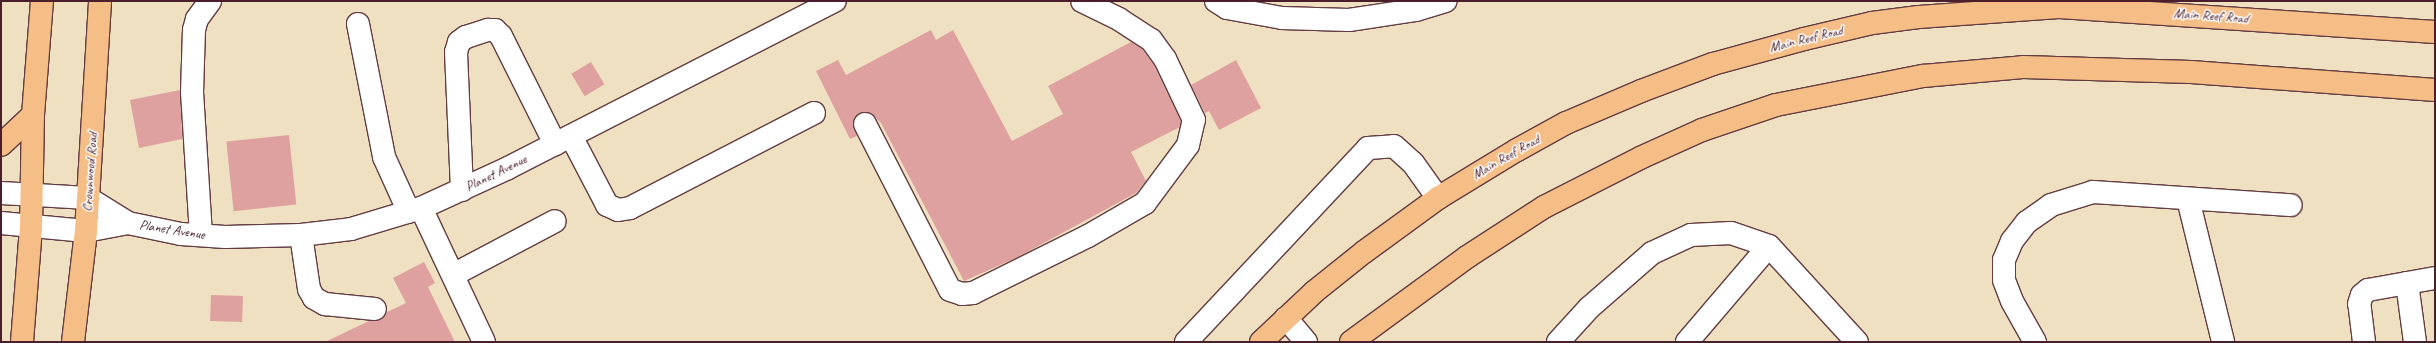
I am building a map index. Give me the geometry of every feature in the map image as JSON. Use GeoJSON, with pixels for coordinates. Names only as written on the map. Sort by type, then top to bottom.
{"type":"FeatureCollection","features":[{"type":"Feature","properties":{"kind":"main road"},"geometry":{"type":"LineString","coordinates":[[22,342],[31,227],[33,115],[42,1]]}},
{"type":"Feature","properties":{"kind":"main road","name":"Crownwood Road"},"geometry":{"type":"LineString","coordinates":[[74,342],[86,231],[100,1]]}},
{"type":"Feature","properties":{"kind":"main road","name":"Main Reef Road"},"geometry":{"type":"LineString","coordinates":[[1261,342],[1286,318],[1364,252],[1438,198],[1517,150],[1566,123],[1641,91],[1712,64],[1804,38],[1872,24],[1979,11],[2059,7],[2435,32]]}},
{"type":"Feature","properties":{"kind":"main road"},"geometry":{"type":"LineString","coordinates":[[1351,342],[1467,256],[1544,207],[1640,158],[1702,130],[1776,105],[1923,76],[2023,67],[2191,72],[2435,90]]}},
{"type":"Feature","properties":{"kind":"main road"},"geometry":{"type":"LineString","coordinates":[[1,145],[33,115]]}},
{"type":"Feature","properties":{"kind":"street"},"geometry":{"type":"LineString","coordinates":[[201,235],[192,93],[194,30],[197,19],[210,1]]}},
{"type":"Feature","properties":{"kind":"street","name":"Planet Avenue"},"geometry":{"type":"LineString","coordinates":[[1,193],[88,198],[128,223],[181,234],[301,235],[351,229],[415,210],[462,190],[835,1]]}},
{"type":"Feature","properties":{"kind":"street"},"geometry":{"type":"LineString","coordinates":[[865,124],[950,290],[962,294],[973,292],[1088,236],[1145,203],[1188,144],[1194,120],[1165,59],[1151,40],[1119,19],[1082,1]]}},
{"type":"Feature","properties":{"kind":"street"},"geometry":{"type":"LineString","coordinates":[[1216,1],[1227,8],[1282,18],[1349,20],[1416,10],[1446,1]]}},
{"type":"Feature","properties":{"kind":"street"},"geometry":{"type":"LineString","coordinates":[[358,24],[379,138],[384,157],[453,275],[484,342]]}},
{"type":"Feature","properties":{"kind":"street"},"geometry":{"type":"LineString","coordinates":[[462,190],[456,52],[459,42],[466,37],[488,30],[495,30],[501,36],[563,140],[608,205],[618,210],[630,208],[814,113]]}},
{"type":"Feature","properties":{"kind":"street"},"geometry":{"type":"LineString","coordinates":[[1186,342],[1368,148],[1394,146],[1413,163],[1438,198]]}},
{"type":"Feature","properties":{"kind":"street"},"geometry":{"type":"LineString","coordinates":[[2035,342],[2004,280],[2004,260],[2012,241],[2027,222],[2051,205],[2094,192],[2291,206]]}},
{"type":"Feature","properties":{"kind":"street"},"geometry":{"type":"LineString","coordinates":[[2188,199],[2223,342]]}},
{"type":"Feature","properties":{"kind":"street"},"geometry":{"type":"LineString","coordinates":[[453,275],[555,221]]}},
{"type":"Feature","properties":{"kind":"street","name":"Planet Avenue"},"geometry":{"type":"LineString","coordinates":[[1,223],[86,231],[128,223]]}},
{"type":"Feature","properties":{"kind":"street"},"geometry":{"type":"LineString","coordinates":[[1558,342],[1589,308],[1658,250],[1691,235],[1731,233],[1769,246],[1857,342]]}},
{"type":"Feature","properties":{"kind":"street"},"geometry":{"type":"LineString","coordinates":[[301,235],[309,289],[314,298],[325,304],[375,309]]}},
{"type":"Feature","properties":{"kind":"street"},"geometry":{"type":"LineString","coordinates":[[1686,342],[1769,246]]}},
{"type":"Feature","properties":{"kind":"street"},"geometry":{"type":"LineString","coordinates":[[2364,342],[2360,304],[2362,295],[2368,290],[2435,278]]}},
{"type":"Feature","properties":{"kind":"street"},"geometry":{"type":"LineString","coordinates":[[2407,283],[2414,342]]}},
{"type":"Feature","properties":{"kind":"street"},"geometry":{"type":"LineString","coordinates":[[1286,318],[1306,342]]}},
{"type":"Feature","properties":{"kind":"building"},"geometry":{"type":"Polygon","coordinates":[[[931,30],[936,40],[953,30],[1012,141],[1063,114],[1048,86],[1131,42],[1142,49],[1154,65],[1181,121],[1180,127],[1131,152],[1146,181],[1136,193],[1018,257],[964,281],[881,123],[871,113],[860,113],[853,123],[857,136],[850,139],[816,71],[838,60],[846,75],[931,30]]]}},
{"type":"Feature","properties":{"kind":"building"},"geometry":{"type":"Polygon","coordinates":[[[1236,60],[1261,108],[1219,130],[1209,111],[1205,113],[1191,85],[1236,60]]]}},
{"type":"Feature","properties":{"kind":"building"},"geometry":{"type":"Polygon","coordinates":[[[591,62],[604,84],[585,96],[571,74],[591,62]]]}},
{"type":"Feature","properties":{"kind":"building"},"geometry":{"type":"Polygon","coordinates":[[[180,90],[182,139],[139,148],[130,100],[180,90]]]}},
{"type":"Feature","properties":{"kind":"building"},"geometry":{"type":"Polygon","coordinates":[[[289,135],[296,205],[234,211],[226,142],[289,135]]]}},
{"type":"Feature","properties":{"kind":"building"},"geometry":{"type":"Polygon","coordinates":[[[424,262],[435,283],[428,287],[455,342],[325,342],[369,321],[380,320],[387,312],[406,303],[393,278],[424,262]]]}},
{"type":"Feature","properties":{"kind":"building"},"geometry":{"type":"Polygon","coordinates":[[[211,295],[243,296],[242,322],[210,321],[211,295]]]}}]}
